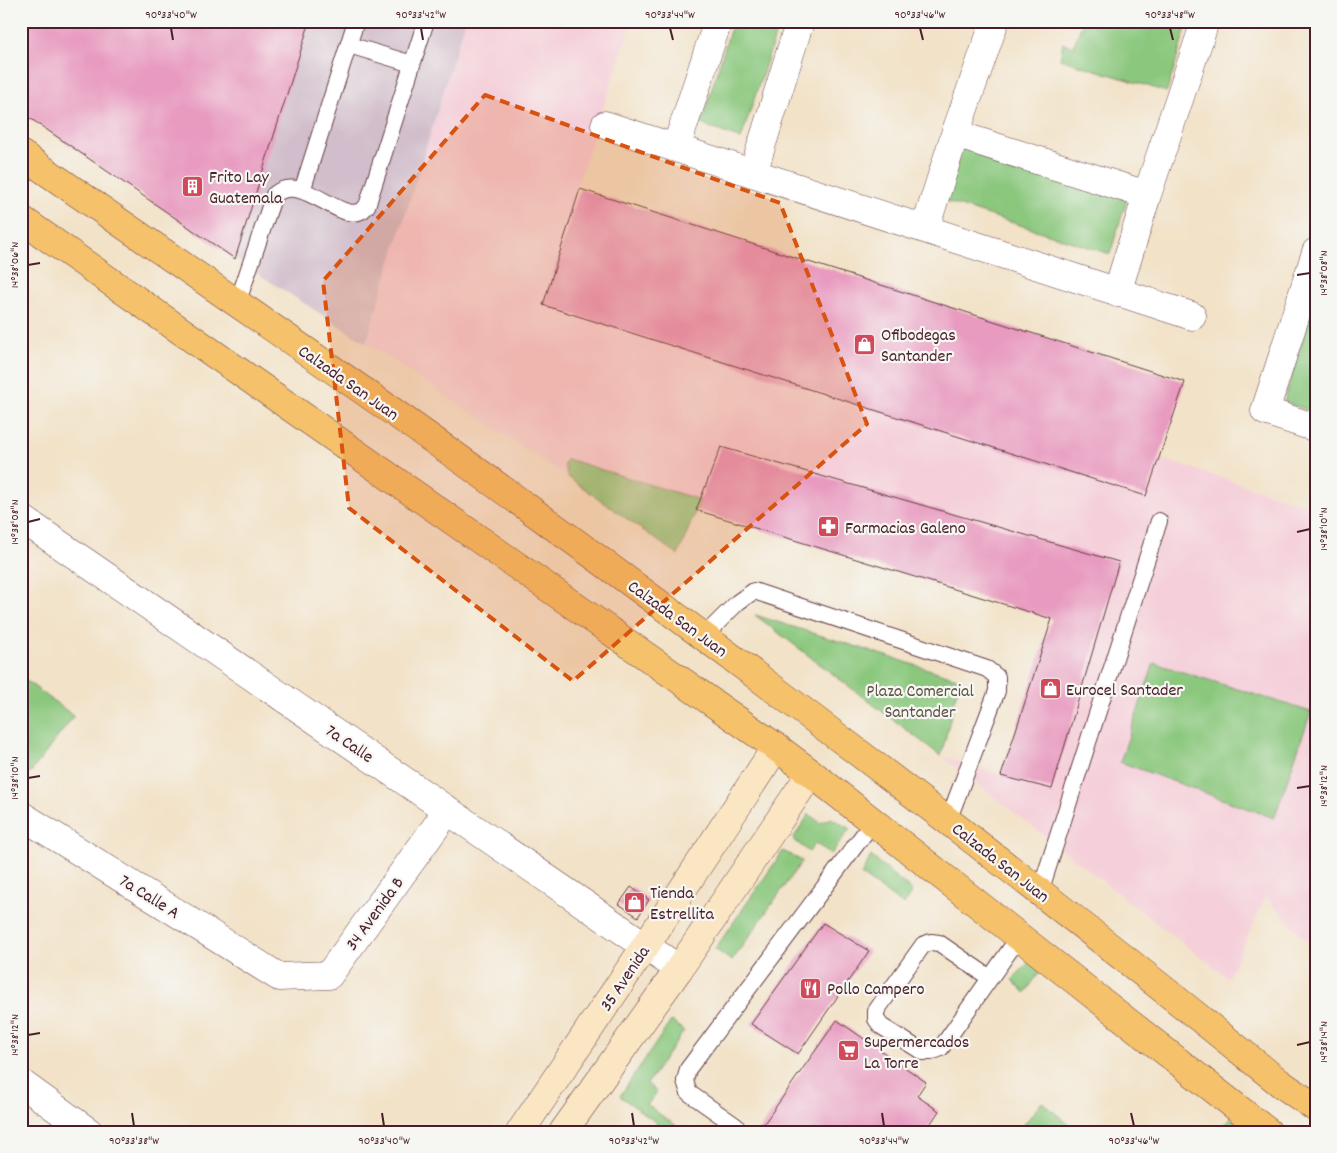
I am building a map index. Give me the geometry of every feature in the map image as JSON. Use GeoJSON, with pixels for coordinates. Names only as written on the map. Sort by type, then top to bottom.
{"type":"FeatureCollection","features":[{"type":"Feature","properties":{"kind":"main road","name":"Calzada San Juan"},"geometry":{"type":"LineString","coordinates":[[21,154],[519,501],[704,636],[948,821],[1280,1083],[1316,1108]]}},
{"type":"Feature","properties":{"kind":"main road"},"geometry":{"type":"LineString","coordinates":[[21,219],[776,747],[1268,1132]]}},
{"type":"Feature","properties":{"kind":"main road"},"geometry":{"type":"LineString","coordinates":[[1280,1083],[1316,1092]]}},
{"type":"Feature","properties":{"kind":"street"},"geometry":{"type":"LineString","coordinates":[[676,148],[718,21]]}},
{"type":"Feature","properties":{"kind":"street"},"geometry":{"type":"LineString","coordinates":[[753,174],[800,21]]}},
{"type":"Feature","properties":{"kind":"street"},"geometry":{"type":"LineString","coordinates":[[926,229],[955,134],[996,21]]}},
{"type":"Feature","properties":{"kind":"street"},"geometry":{"type":"LineString","coordinates":[[1117,292],[1147,195],[1203,28],[1202,21]]}},
{"type":"Feature","properties":{"kind":"street"},"geometry":{"type":"LineString","coordinates":[[605,125],[1192,316]]}},
{"type":"Feature","properties":{"kind":"street"},"geometry":{"type":"LineString","coordinates":[[955,134],[1147,195]]}},
{"type":"Feature","properties":{"kind":"street"},"geometry":{"type":"LineString","coordinates":[[1316,252],[1265,411],[1316,428]]}},
{"type":"Feature","properties":{"kind":"street","name":"7a Calle"},"geometry":{"type":"LineString","coordinates":[[21,518],[679,969]]}},
{"type":"Feature","properties":{"kind":"street","name":"35 Avenida"},"geometry":{"type":"LineString","coordinates":[[520,1132],[646,946],[776,747]]}},
{"type":"Feature","properties":{"kind":"street"},"geometry":{"type":"LineString","coordinates":[[563,1132],[679,969],[811,773]]}},
{"type":"Feature","properties":{"kind":"street","name":"34 Avenida B"},"geometry":{"type":"LineString","coordinates":[[279,977],[329,975],[448,810]]}},
{"type":"Feature","properties":{"kind":"street","name":"7a Calle A"},"geometry":{"type":"LineString","coordinates":[[21,815],[279,977]]}},
{"type":"Feature","properties":{"kind":"street"},"geometry":{"type":"LineString","coordinates":[[21,1083],[89,1132]]}},
{"type":"Feature","properties":{"kind":"lane"},"geometry":{"type":"LineString","coordinates":[[302,191],[356,21]]}},
{"type":"Feature","properties":{"kind":"lane"},"geometry":{"type":"LineString","coordinates":[[237,304],[274,195],[281,189],[290,187],[302,191],[351,213],[361,211],[367,206],[426,21]]}},
{"type":"Feature","properties":{"kind":"lane"},"geometry":{"type":"LineString","coordinates":[[349,45],[412,64]]}},
{"type":"Feature","properties":{"kind":"lane"},"geometry":{"type":"LineString","coordinates":[[1040,892],[1159,521]]}},
{"type":"Feature","properties":{"kind":"lane"},"geometry":{"type":"LineString","coordinates":[[704,636],[738,602],[754,591],[987,669],[997,677],[997,690],[948,821]]}},
{"type":"Feature","properties":{"kind":"lane"},"geometry":{"type":"LineString","coordinates":[[736,1126],[689,1093],[685,1081],[688,1069],[874,822]]}},
{"type":"Feature","properties":{"kind":"lane"},"geometry":{"type":"LineString","coordinates":[[990,978],[939,943],[931,942],[923,945],[876,1011],[876,1019],[881,1026],[923,1052],[931,1052],[941,1048],[1019,937]]}},
{"type":"Feature","properties":{"kind":"highlighted area"},"geometry":{"type":"Polygon","coordinates":[[[485,95],[780,203],[867,424],[573,681],[349,508],[323,281],[485,95]]]}},
{"type":"Feature","properties":{"kind":"shaded area"},"geometry":{"type":"Polygon","coordinates":[[[21,21],[465,21],[366,343],[235,259],[21,109],[21,21]]]}},
{"type":"Feature","properties":{"kind":"shaded area"},"geometry":{"type":"Polygon","coordinates":[[[465,21],[632,21],[574,195],[1182,397],[1159,458],[1316,508],[1316,951],[1266,897],[1228,978],[941,756],[1001,775],[1051,619],[696,510],[700,500],[567,459],[568,477],[366,343],[465,21]]]}},
{"type":"Feature","properties":{"kind":"green space"},"geometry":{"type":"Polygon","coordinates":[[[733,21],[780,21],[741,139],[701,124],[733,21]]]}},
{"type":"Feature","properties":{"kind":"green space"},"geometry":{"type":"Polygon","coordinates":[[[1083,21],[1188,21],[1167,92],[1060,59],[1063,43],[1073,47],[1083,21]]]}},
{"type":"Feature","properties":{"kind":"green space"},"geometry":{"type":"Polygon","coordinates":[[[962,147],[1127,199],[1110,254],[945,201],[962,147]]]}},
{"type":"Feature","properties":{"kind":"green space"},"geometry":{"type":"Polygon","coordinates":[[[1316,295],[1316,413],[1284,402],[1316,295]]]}},
{"type":"Feature","properties":{"kind":"green space"},"geometry":{"type":"Polygon","coordinates":[[[567,459],[700,500],[678,555],[568,477],[564,465],[567,459]]]}},
{"type":"Feature","properties":{"kind":"green space","name":"Plaza Comercial Santander"},"geometry":{"type":"Polygon","coordinates":[[[755,615],[960,679],[941,756],[755,615]]]}},
{"type":"Feature","properties":{"kind":"green space"},"geometry":{"type":"Polygon","coordinates":[[[1154,663],[1311,712],[1274,818],[1120,762],[1154,663]]]}},
{"type":"Feature","properties":{"kind":"green space"},"geometry":{"type":"Polygon","coordinates":[[[21,677],[74,716],[27,777],[21,777],[21,677]]]}},
{"type":"Feature","properties":{"kind":"green space"},"geometry":{"type":"Polygon","coordinates":[[[809,814],[820,823],[831,818],[850,829],[831,854],[815,843],[809,852],[793,839],[809,814]]]}},
{"type":"Feature","properties":{"kind":"green space"},"geometry":{"type":"Polygon","coordinates":[[[783,851],[802,861],[732,961],[715,949],[783,851]]]}},
{"type":"Feature","properties":{"kind":"green space"},"geometry":{"type":"Polygon","coordinates":[[[871,856],[912,891],[904,905],[861,875],[871,856]]]}},
{"type":"Feature","properties":{"kind":"green space"},"geometry":{"type":"Polygon","coordinates":[[[1030,961],[1041,970],[1025,993],[1012,980],[1030,961]]]}},
{"type":"Feature","properties":{"kind":"green space"},"geometry":{"type":"Polygon","coordinates":[[[671,1021],[684,1031],[647,1084],[657,1092],[647,1105],[685,1132],[669,1132],[620,1096],[671,1021]]]}},
{"type":"Feature","properties":{"kind":"green space"},"geometry":{"type":"Polygon","coordinates":[[[1042,1102],[1078,1132],[1018,1132],[1042,1102]]]}},
{"type":"Feature","properties":{"kind":"green space"},"geometry":{"type":"Polygon","coordinates":[[[1230,1118],[1246,1132],[1217,1132],[1230,1118]]]}},
{"type":"Feature","properties":{"kind":"building","name":"Frito Lay Guatemala"},"geometry":{"type":"Polygon","coordinates":[[[21,21],[310,21],[235,259],[21,112],[21,21]]]}},
{"type":"Feature","properties":{"kind":"building","name":"Ofibodegas Santander"},"geometry":{"type":"Polygon","coordinates":[[[580,189],[1185,382],[1146,496],[543,305],[580,189]]]}},
{"type":"Feature","properties":{"kind":"building","name":"Plaza Comercial Santander"},"geometry":{"type":"Polygon","coordinates":[[[721,447],[1119,562],[1052,789],[1001,776],[1052,619],[696,510],[721,447]]]}},
{"type":"Feature","properties":{"kind":"building","name":"Tienda Estrellita"},"geometry":{"type":"Polygon","coordinates":[[[631,887],[649,900],[638,917],[619,904],[631,887]]]}},
{"type":"Feature","properties":{"kind":"building","name":"Pollo Campero"},"geometry":{"type":"Polygon","coordinates":[[[823,923],[869,951],[798,1054],[751,1024],[823,923]]]}},
{"type":"Feature","properties":{"kind":"building","name":"Supermercados La Torre"},"geometry":{"type":"Polygon","coordinates":[[[837,1020],[926,1082],[917,1096],[939,1111],[925,1132],[758,1132],[837,1020]]]}},
{"type":"Feature","properties":{"kind":"place","name":"Frito Lay Guatemala"},"geometry":{"type":"Point","coordinates":[193,186]}},
{"type":"Feature","properties":{"kind":"place","name":"Ofibodegas Santander"},"geometry":{"type":"Point","coordinates":[865,344]}},
{"type":"Feature","properties":{"kind":"place","name":"Farmacias Galeno"},"geometry":{"type":"Point","coordinates":[829,527]}},
{"type":"Feature","properties":{"kind":"place","name":"Eurocel Santader"},"geometry":{"type":"Point","coordinates":[1050,689]}},
{"type":"Feature","properties":{"kind":"place","name":"Tienda Estrellita"},"geometry":{"type":"Point","coordinates":[634,902]}},
{"type":"Feature","properties":{"kind":"place","name":"Pollo Campero"},"geometry":{"type":"Point","coordinates":[811,988]}},
{"type":"Feature","properties":{"kind":"place","name":"Supermercados La Torre"},"geometry":{"type":"Point","coordinates":[848,1051]}}]}
